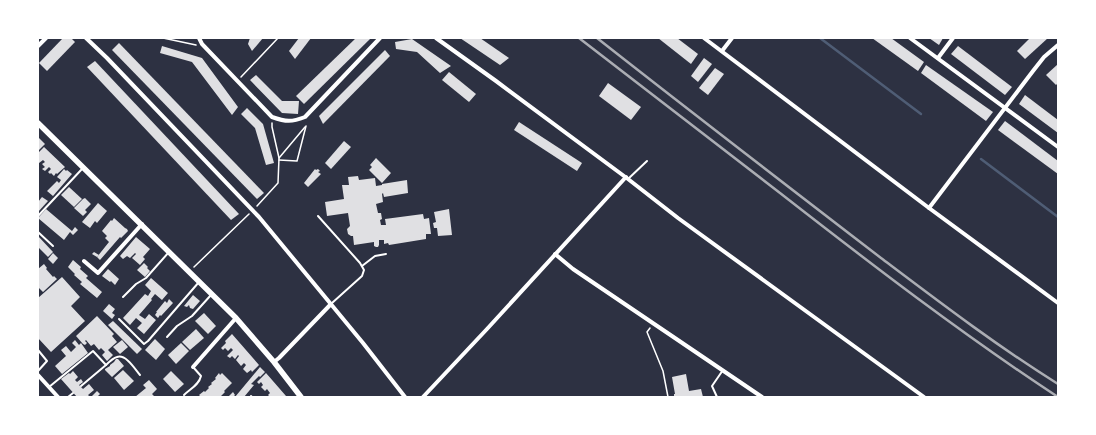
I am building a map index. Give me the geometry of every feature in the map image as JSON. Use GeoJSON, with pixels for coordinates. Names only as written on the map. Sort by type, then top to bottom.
{"type":"FeatureCollection","features":[{"type":"Feature","properties":{"kind":"main road"},"geometry":{"type":"LineString","coordinates":[[38,123],[236,318],[274,362],[298,396]]}},
{"type":"Feature","properties":{"kind":"street"},"geometry":{"type":"LineString","coordinates":[[38,46],[46,38]]}},
{"type":"Feature","properties":{"kind":"street"},"geometry":{"type":"LineString","coordinates":[[86,38],[259,217],[364,343],[405,397]]}},
{"type":"Feature","properties":{"kind":"street"},"geometry":{"type":"LineString","coordinates":[[199,38],[202,44],[272,117],[282,121],[295,120],[305,117],[380,38]]}},
{"type":"Feature","properties":{"kind":"street"},"geometry":{"type":"LineString","coordinates":[[436,38],[627,178],[678,218],[924,397]]}},
{"type":"Feature","properties":{"kind":"street"},"geometry":{"type":"LineString","coordinates":[[704,38],[929,208],[1058,303]]}},
{"type":"Feature","properties":{"kind":"street"},"geometry":{"type":"LineString","coordinates":[[722,51],[732,38]]}},
{"type":"Feature","properties":{"kind":"street"},"geometry":{"type":"LineString","coordinates":[[910,38],[1058,147]]}},
{"type":"Feature","properties":{"kind":"street"},"geometry":{"type":"LineString","coordinates":[[938,58],[953,38]]}},
{"type":"Feature","properties":{"kind":"street"},"geometry":{"type":"LineString","coordinates":[[929,208],[1033,71],[1058,45]]}},
{"type":"Feature","properties":{"kind":"street"},"geometry":{"type":"LineString","coordinates":[[423,397],[627,178]]}},
{"type":"Feature","properties":{"kind":"street"},"geometry":{"type":"LineString","coordinates":[[84,260],[98,273],[142,224]]}},
{"type":"Feature","properties":{"kind":"street"},"geometry":{"type":"LineString","coordinates":[[555,254],[573,269],[762,397]]}},
{"type":"Feature","properties":{"kind":"street"},"geometry":{"type":"LineString","coordinates":[[274,362],[331,304]]}},
{"type":"Feature","properties":{"kind":"street"},"geometry":{"type":"LineString","coordinates":[[193,367],[236,318]]}},
{"type":"Feature","properties":{"kind":"street"},"geometry":{"type":"LineString","coordinates":[[38,375],[58,397]]}},
{"type":"Feature","properties":{"kind":"lane"},"geometry":{"type":"LineString","coordinates":[[627,178],[647,160]]}},
{"type":"Feature","properties":{"kind":"lane"},"geometry":{"type":"LineString","coordinates":[[38,216],[84,167]]}},
{"type":"Feature","properties":{"kind":"lane"},"geometry":{"type":"LineString","coordinates":[[318,216],[364,270],[362,276],[331,304]]}},
{"type":"Feature","properties":{"kind":"lane"},"geometry":{"type":"LineString","coordinates":[[38,232],[53,246]]}},
{"type":"Feature","properties":{"kind":"lane"},"geometry":{"type":"LineString","coordinates":[[123,298],[136,284],[146,278],[169,252]]}},
{"type":"Feature","properties":{"kind":"lane"},"geometry":{"type":"LineString","coordinates":[[362,266],[375,256],[386,254]]}},
{"type":"Feature","properties":{"kind":"lane"},"geometry":{"type":"LineString","coordinates":[[119,318],[144,344],[200,281]]}},
{"type":"Feature","properties":{"kind":"lane"},"geometry":{"type":"LineString","coordinates":[[167,337],[177,326],[192,316],[212,294]]}},
{"type":"Feature","properties":{"kind":"lane"},"geometry":{"type":"LineString","coordinates":[[38,350],[47,361],[38,371]]}},
{"type":"Feature","properties":{"kind":"lane"},"geometry":{"type":"LineString","coordinates":[[49,387],[93,350],[106,364]]}},
{"type":"Feature","properties":{"kind":"lane"},"geometry":{"type":"LineString","coordinates":[[81,386],[106,364],[120,356],[129,362],[140,375]]}},
{"type":"Feature","properties":{"kind":"lane"},"geometry":{"type":"LineString","coordinates":[[184,395],[200,380],[201,376],[193,367]]}},
{"type":"Feature","properties":{"kind":"lane"},"geometry":{"type":"LineString","coordinates":[[717,397],[712,386],[723,370]]}},
{"type":"Feature","properties":{"kind":"lane"},"geometry":{"type":"LineString","coordinates":[[68,397],[73,393]]}},
{"type":"Feature","properties":{"kind":"path"},"geometry":{"type":"LineString","coordinates":[[163,38],[196,45],[202,44]]}},
{"type":"Feature","properties":{"kind":"path"},"geometry":{"type":"LineString","coordinates":[[237,81],[278,38]]}},
{"type":"Feature","properties":{"kind":"path"},"geometry":{"type":"LineString","coordinates":[[305,117],[306,126],[297,160],[279,159],[306,126]]}},
{"type":"Feature","properties":{"kind":"path"},"geometry":{"type":"LineString","coordinates":[[653,323],[647,332],[663,371],[668,397]]}},
{"type":"Feature","properties":{"kind":"building"},"geometry":{"type":"Polygon","coordinates":[[[63,38],[71,38],[75,42],[47,71],[39,63],[63,38]]]}},
{"type":"Feature","properties":{"kind":"building"},"geometry":{"type":"Polygon","coordinates":[[[250,38],[263,38],[252,51],[248,44],[250,38]]]}},
{"type":"Feature","properties":{"kind":"building"},"geometry":{"type":"Polygon","coordinates":[[[299,38],[311,38],[295,59],[289,51],[299,38]]]}},
{"type":"Feature","properties":{"kind":"building"},"geometry":{"type":"Polygon","coordinates":[[[356,38],[371,38],[304,104],[296,96],[356,38]]]}},
{"type":"Feature","properties":{"kind":"building"},"geometry":{"type":"Polygon","coordinates":[[[460,38],[480,38],[509,58],[500,65],[460,38]]]}},
{"type":"Feature","properties":{"kind":"building"},"geometry":{"type":"Polygon","coordinates":[[[658,38],[677,38],[698,54],[691,64],[658,38]]]}},
{"type":"Feature","properties":{"kind":"building"},"geometry":{"type":"Polygon","coordinates":[[[872,38],[891,38],[924,62],[918,71],[872,38]]]}},
{"type":"Feature","properties":{"kind":"building"},"geometry":{"type":"Polygon","coordinates":[[[929,38],[943,38],[939,45],[929,38]]]}},
{"type":"Feature","properties":{"kind":"building"},"geometry":{"type":"Polygon","coordinates":[[[1030,38],[1048,38],[1025,59],[1017,51],[1030,38]]]}},
{"type":"Feature","properties":{"kind":"building"},"geometry":{"type":"Polygon","coordinates":[[[412,39],[451,66],[440,73],[417,52],[396,49],[395,42],[412,39]]]}},
{"type":"Feature","properties":{"kind":"building"},"geometry":{"type":"Polygon","coordinates":[[[119,43],[264,193],[257,199],[112,50],[119,43]]]}},
{"type":"Feature","properties":{"kind":"building"},"geometry":{"type":"Polygon","coordinates":[[[162,46],[202,58],[238,107],[232,115],[192,62],[160,53],[162,46]]]}},
{"type":"Feature","properties":{"kind":"building"},"geometry":{"type":"Polygon","coordinates":[[[958,46],[1012,87],[1005,95],[951,54],[958,46]]]}},
{"type":"Feature","properties":{"kind":"building"},"geometry":{"type":"Polygon","coordinates":[[[385,50],[390,56],[323,124],[319,116],[385,50]]]}},
{"type":"Feature","properties":{"kind":"building"},"geometry":{"type":"Polygon","coordinates":[[[704,58],[712,64],[698,82],[691,76],[704,58]]]}},
{"type":"Feature","properties":{"kind":"building"},"geometry":{"type":"Polygon","coordinates":[[[95,61],[239,214],[231,220],[87,67],[95,61]]]}},
{"type":"Feature","properties":{"kind":"building"},"geometry":{"type":"Polygon","coordinates":[[[1058,64],[1058,83],[1056,85],[1046,75],[1058,64]]]}},
{"type":"Feature","properties":{"kind":"building"},"geometry":{"type":"Polygon","coordinates":[[[926,65],[993,112],[986,121],[921,73],[926,65]]]}},
{"type":"Feature","properties":{"kind":"building"},"geometry":{"type":"Polygon","coordinates":[[[715,68],[724,74],[708,95],[699,88],[715,68]]]}},
{"type":"Feature","properties":{"kind":"building"},"geometry":{"type":"Polygon","coordinates":[[[449,72],[476,94],[469,102],[442,80],[449,72]]]}},
{"type":"Feature","properties":{"kind":"building"},"geometry":{"type":"Polygon","coordinates":[[[256,75],[282,101],[299,101],[298,114],[282,113],[250,80],[256,75]]]}},
{"type":"Feature","properties":{"kind":"building"},"geometry":{"type":"Polygon","coordinates":[[[608,83],[641,107],[631,120],[599,96],[608,83]]]}},
{"type":"Feature","properties":{"kind":"building"},"geometry":{"type":"Polygon","coordinates":[[[1025,95],[1058,120],[1058,133],[1019,104],[1025,95]]]}},
{"type":"Feature","properties":{"kind":"building"},"geometry":{"type":"Polygon","coordinates":[[[247,108],[263,124],[274,163],[266,165],[255,128],[241,114],[247,108]]]}},
{"type":"Feature","properties":{"kind":"building"},"geometry":{"type":"Polygon","coordinates":[[[1005,121],[1058,161],[1058,174],[998,130],[1005,121]]]}},
{"type":"Feature","properties":{"kind":"building"},"geometry":{"type":"Polygon","coordinates":[[[519,122],[582,163],[577,171],[514,130],[519,122]]]}},
{"type":"Feature","properties":{"kind":"building"},"geometry":{"type":"Polygon","coordinates":[[[38,137],[45,144],[38,151],[38,137]]]}},
{"type":"Feature","properties":{"kind":"building"},"geometry":{"type":"Polygon","coordinates":[[[344,141],[351,147],[331,169],[325,163],[344,141]]]}},
{"type":"Feature","properties":{"kind":"building"},"geometry":{"type":"Polygon","coordinates":[[[44,147],[65,167],[54,176],[48,172],[51,169],[49,167],[45,171],[42,169],[45,167],[42,164],[45,162],[43,160],[39,163],[38,161],[38,153],[44,147]]]}},
{"type":"Feature","properties":{"kind":"building"},"geometry":{"type":"Polygon","coordinates":[[[376,158],[391,173],[382,183],[369,170],[372,167],[370,165],[376,158]]]}},
{"type":"Feature","properties":{"kind":"building"},"geometry":{"type":"Polygon","coordinates":[[[64,169],[72,174],[53,196],[47,191],[57,181],[59,183],[61,180],[57,177],[64,169]]]}},
{"type":"Feature","properties":{"kind":"building"},"geometry":{"type":"Polygon","coordinates":[[[315,169],[318,169],[320,171],[318,172],[321,174],[308,187],[304,183],[315,169]]]}},
{"type":"Feature","properties":{"kind":"building"},"geometry":{"type":"Polygon","coordinates":[[[358,176],[359,180],[375,178],[376,186],[407,180],[408,193],[384,197],[383,193],[383,202],[376,204],[378,213],[381,213],[381,225],[386,225],[385,219],[423,214],[424,219],[429,218],[431,234],[426,234],[426,239],[389,245],[388,243],[384,244],[384,240],[379,240],[378,247],[374,246],[374,242],[354,245],[353,236],[348,234],[347,229],[350,226],[348,213],[327,216],[325,202],[344,199],[342,185],[349,185],[348,177],[358,176]]]}},
{"type":"Feature","properties":{"kind":"building"},"geometry":{"type":"Polygon","coordinates":[[[69,187],[82,199],[74,207],[61,195],[69,187]]]}},
{"type":"Feature","properties":{"kind":"building"},"geometry":{"type":"Polygon","coordinates":[[[42,197],[48,201],[38,212],[38,202],[42,197]]]}},
{"type":"Feature","properties":{"kind":"building"},"geometry":{"type":"Polygon","coordinates":[[[85,198],[91,204],[85,210],[87,212],[83,216],[74,208],[85,198]]]}},
{"type":"Feature","properties":{"kind":"building"},"geometry":{"type":"Polygon","coordinates":[[[98,203],[107,211],[97,223],[95,221],[90,228],[82,222],[98,203]]]}},
{"type":"Feature","properties":{"kind":"building"},"geometry":{"type":"Polygon","coordinates":[[[46,209],[72,231],[75,227],[78,230],[73,235],[70,232],[64,240],[38,218],[46,209]]]}},
{"type":"Feature","properties":{"kind":"building"},"geometry":{"type":"Polygon","coordinates":[[[449,209],[452,235],[438,236],[437,228],[434,228],[433,223],[436,222],[434,212],[449,209]]]}},
{"type":"Feature","properties":{"kind":"building"},"geometry":{"type":"Polygon","coordinates":[[[114,218],[128,231],[121,238],[120,237],[100,260],[97,257],[109,242],[105,238],[107,236],[102,231],[114,218]]]}},
{"type":"Feature","properties":{"kind":"building"},"geometry":{"type":"Polygon","coordinates":[[[38,236],[53,252],[48,257],[38,247],[38,236]]]}},
{"type":"Feature","properties":{"kind":"building"},"geometry":{"type":"Polygon","coordinates":[[[136,237],[150,249],[143,257],[145,259],[140,265],[132,258],[136,254],[135,253],[130,258],[127,256],[123,259],[120,256],[136,237]]]}},
{"type":"Feature","properties":{"kind":"building"},"geometry":{"type":"Polygon","coordinates":[[[94,252],[99,255],[97,257],[92,254],[94,252]]]}},
{"type":"Feature","properties":{"kind":"building"},"geometry":{"type":"Polygon","coordinates":[[[53,253],[58,258],[53,264],[48,259],[53,253]]]}},
{"type":"Feature","properties":{"kind":"building"},"geometry":{"type":"Polygon","coordinates":[[[73,260],[88,276],[86,278],[102,292],[97,298],[80,284],[82,282],[68,267],[73,260]]]}},
{"type":"Feature","properties":{"kind":"building"},"geometry":{"type":"Polygon","coordinates":[[[144,263],[150,271],[145,277],[137,270],[144,263]]]}},
{"type":"Feature","properties":{"kind":"building"},"geometry":{"type":"Polygon","coordinates":[[[44,264],[47,268],[46,269],[53,277],[54,276],[57,279],[43,292],[38,287],[38,269],[44,264]]]}},
{"type":"Feature","properties":{"kind":"building"},"geometry":{"type":"Polygon","coordinates":[[[108,269],[119,279],[115,285],[102,276],[108,269]]]}},
{"type":"Feature","properties":{"kind":"building"},"geometry":{"type":"Polygon","coordinates":[[[62,277],[80,297],[71,306],[85,321],[51,352],[38,338],[38,298],[62,277]]]}},
{"type":"Feature","properties":{"kind":"building"},"geometry":{"type":"Polygon","coordinates":[[[151,278],[168,293],[162,300],[155,294],[151,299],[152,300],[139,315],[145,319],[149,314],[156,320],[144,334],[137,328],[142,323],[136,318],[130,325],[123,318],[145,294],[148,296],[151,291],[145,285],[151,278]]]}},
{"type":"Feature","properties":{"kind":"building"},"geometry":{"type":"Polygon","coordinates":[[[193,295],[200,301],[193,309],[190,308],[189,305],[187,307],[184,306],[193,295]]]}},
{"type":"Feature","properties":{"kind":"building"},"geometry":{"type":"Polygon","coordinates":[[[169,299],[173,303],[158,318],[155,315],[156,312],[165,301],[167,303],[169,299]]]}},
{"type":"Feature","properties":{"kind":"building"},"geometry":{"type":"Polygon","coordinates":[[[109,304],[115,309],[112,313],[115,315],[112,319],[103,311],[109,304]]]}},
{"type":"Feature","properties":{"kind":"building"},"geometry":{"type":"Polygon","coordinates":[[[204,313],[216,326],[208,334],[195,321],[204,313]]]}},
{"type":"Feature","properties":{"kind":"building"},"geometry":{"type":"Polygon","coordinates":[[[97,316],[114,334],[112,336],[117,342],[108,350],[113,355],[107,361],[102,355],[105,352],[101,348],[99,350],[94,344],[91,346],[86,340],[85,341],[87,343],[85,345],[76,336],[97,316]]]}},
{"type":"Feature","properties":{"kind":"building"},"geometry":{"type":"Polygon","coordinates":[[[113,321],[142,349],[137,354],[108,325],[113,321]]]}},
{"type":"Feature","properties":{"kind":"building"},"geometry":{"type":"Polygon","coordinates":[[[196,329],[204,338],[190,350],[182,342],[196,329]]]}},
{"type":"Feature","properties":{"kind":"building"},"geometry":{"type":"Polygon","coordinates":[[[232,334],[259,365],[252,372],[251,370],[247,373],[243,369],[246,365],[244,363],[241,366],[236,360],[239,356],[238,355],[235,359],[232,356],[230,358],[227,356],[233,350],[231,348],[228,351],[225,348],[223,350],[221,348],[232,334]]]}},
{"type":"Feature","properties":{"kind":"building"},"geometry":{"type":"Polygon","coordinates":[[[155,339],[165,349],[156,360],[145,350],[155,339]]]}},
{"type":"Feature","properties":{"kind":"building"},"geometry":{"type":"Polygon","coordinates":[[[75,340],[79,345],[81,343],[88,353],[62,374],[55,366],[66,356],[61,350],[66,346],[71,352],[76,347],[72,343],[75,340]]]}},
{"type":"Feature","properties":{"kind":"building"},"geometry":{"type":"Polygon","coordinates":[[[122,340],[128,347],[120,354],[113,347],[122,340]]]}},
{"type":"Feature","properties":{"kind":"building"},"geometry":{"type":"Polygon","coordinates":[[[181,343],[189,351],[176,364],[168,355],[181,343]]]}},
{"type":"Feature","properties":{"kind":"building"},"geometry":{"type":"Polygon","coordinates":[[[116,359],[118,359],[124,366],[112,377],[105,369],[116,359]]]}},
{"type":"Feature","properties":{"kind":"building"},"geometry":{"type":"Polygon","coordinates":[[[260,367],[265,372],[251,384],[254,385],[244,397],[235,397],[260,367]]]}},
{"type":"Feature","properties":{"kind":"building"},"geometry":{"type":"Polygon","coordinates":[[[123,370],[134,381],[124,390],[114,378],[123,370]]]}},
{"type":"Feature","properties":{"kind":"building"},"geometry":{"type":"Polygon","coordinates":[[[73,371],[78,377],[75,380],[77,382],[81,379],[83,382],[79,385],[83,389],[89,384],[94,390],[88,395],[90,397],[77,397],[61,379],[73,371]]]}},
{"type":"Feature","properties":{"kind":"building"},"geometry":{"type":"Polygon","coordinates":[[[171,371],[184,384],[175,392],[163,379],[171,371]]]}},
{"type":"Feature","properties":{"kind":"building"},"geometry":{"type":"Polygon","coordinates":[[[219,373],[220,375],[222,373],[232,383],[224,391],[225,392],[220,397],[200,397],[199,395],[209,388],[208,387],[216,379],[215,378],[219,373]]]}},
{"type":"Feature","properties":{"kind":"building"},"geometry":{"type":"Polygon","coordinates":[[[266,373],[286,396],[270,397],[268,395],[270,393],[267,389],[265,391],[261,387],[263,385],[261,382],[259,384],[257,382],[266,373]]]}},
{"type":"Feature","properties":{"kind":"building"},"geometry":{"type":"Polygon","coordinates":[[[686,374],[689,391],[701,389],[703,397],[674,397],[675,394],[672,377],[686,374]]]}},
{"type":"Feature","properties":{"kind":"building"},"geometry":{"type":"Polygon","coordinates":[[[149,380],[157,389],[152,394],[155,397],[135,397],[146,388],[143,385],[149,380]]]}},
{"type":"Feature","properties":{"kind":"building"},"geometry":{"type":"Polygon","coordinates":[[[97,391],[100,394],[97,397],[91,397],[97,391]]]}},
{"type":"Feature","properties":{"kind":"building"},"geometry":{"type":"Polygon","coordinates":[[[233,392],[235,395],[230,397],[229,396],[233,392]]]}},
{"type":"Feature","properties":{"kind":"waterway"},"geometry":{"type":"LineString","coordinates":[[820,38],[921,114]]}},
{"type":"Feature","properties":{"kind":"waterway"},"geometry":{"type":"LineString","coordinates":[[981,159],[1058,217]]}},
{"type":"Feature","properties":{"kind":"railway"},"geometry":{"type":"LineString","coordinates":[[579,38],[917,298],[987,349],[1058,397]]}},
{"type":"Feature","properties":{"kind":"railway"},"geometry":{"type":"LineString","coordinates":[[597,38],[881,258],[990,339],[1058,384]]}}]}
